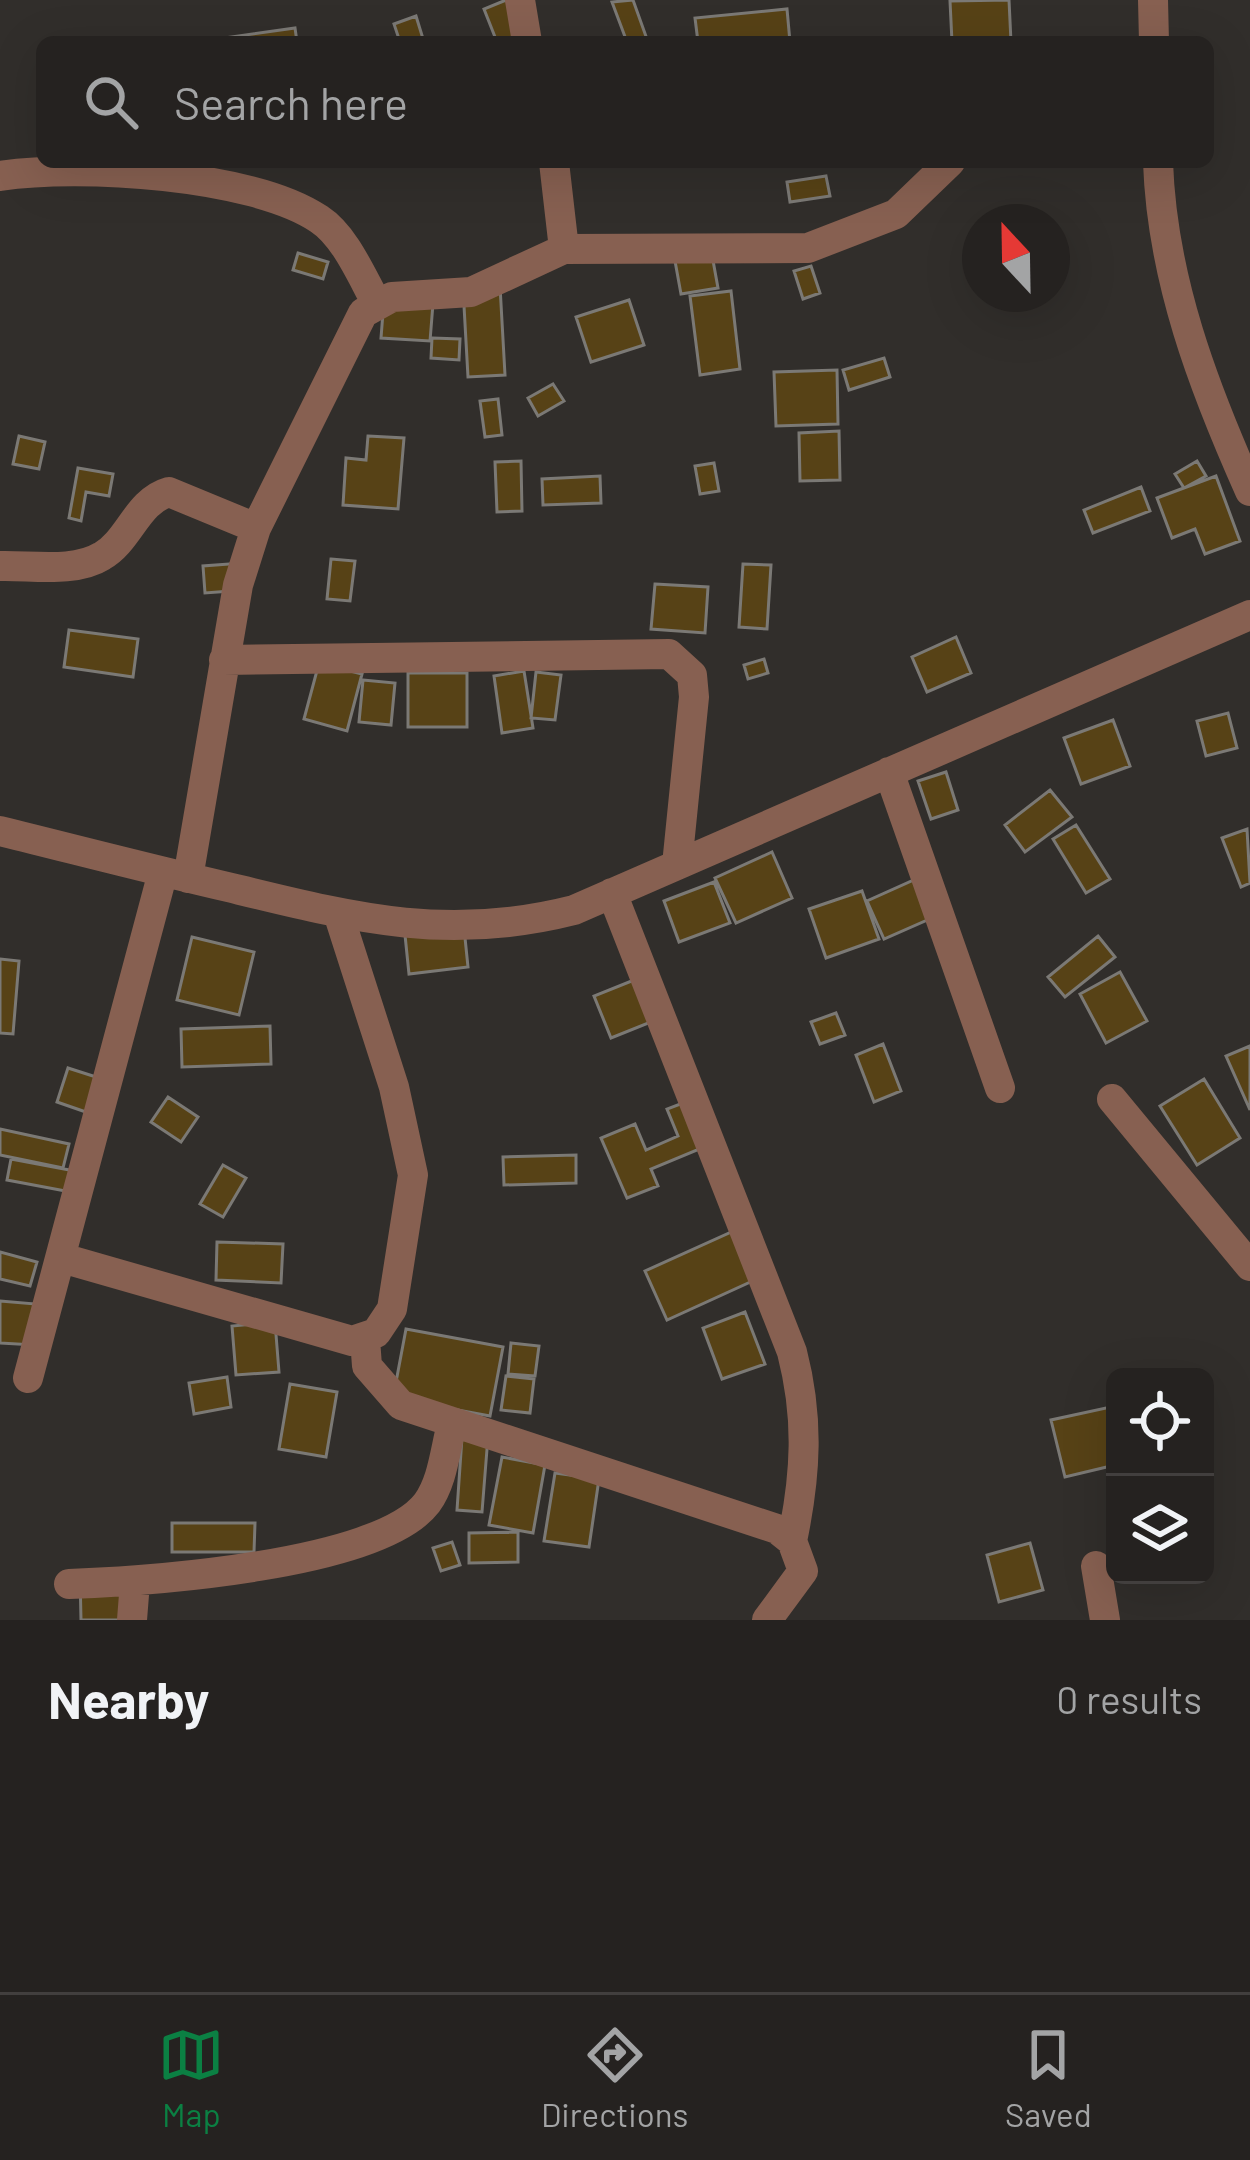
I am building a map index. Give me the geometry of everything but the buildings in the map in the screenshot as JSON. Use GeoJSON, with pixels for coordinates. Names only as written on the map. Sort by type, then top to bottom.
{"type":"FeatureCollection","features":[{"type":"Feature","properties":{"kind":"street"},"geometry":{"type":"LineString","coordinates":[[520,0],[526,36]]}},
{"type":"Feature","properties":{"kind":"street"},"geometry":{"type":"LineString","coordinates":[[1153,0],[1154,36]]}},
{"type":"Feature","properties":{"kind":"street"},"geometry":{"type":"LineString","coordinates":[[555,168],[564,249]]}},
{"type":"Feature","properties":{"kind":"street"},"geometry":{"type":"LineString","coordinates":[[28,1378],[176,875],[256,528],[352,330],[376,302],[471,292],[564,249],[808,248],[896,214],[944,168]]}},
{"type":"Feature","properties":{"kind":"street"},"geometry":{"type":"LineString","coordinates":[[1158,168],[1160,208],[1182,315],[1207,394],[1250,490]]}},
{"type":"Feature","properties":{"kind":"street"},"geometry":{"type":"LineString","coordinates":[[0,176],[100,170],[253,192],[288,202],[322,220],[376,302]]}},
{"type":"Feature","properties":{"kind":"street"},"geometry":{"type":"LineString","coordinates":[[0,566],[80,565],[100,558],[145,507],[169,492],[256,528]]}},
{"type":"Feature","properties":{"kind":"street"},"geometry":{"type":"LineString","coordinates":[[0,831],[339,916],[467,928],[523,923],[612,893],[1250,615]]}},
{"type":"Feature","properties":{"kind":"street"},"geometry":{"type":"LineString","coordinates":[[224,660],[669,654],[685,663],[694,697],[676,865]]}},
{"type":"Feature","properties":{"kind":"street"},"geometry":{"type":"LineString","coordinates":[[889,772],[1000,1088]]}},
{"type":"Feature","properties":{"kind":"street"},"geometry":{"type":"LineString","coordinates":[[612,893],[792,1352],[804,1397],[806,1470],[792,1541]]}},
{"type":"Feature","properties":{"kind":"street"},"geometry":{"type":"LineString","coordinates":[[339,916],[394,1088],[413,1175],[392,1310],[365,1339],[367,1366],[384,1392],[401,1405],[777,1529],[792,1541],[803,1571],[767,1620]]}},
{"type":"Feature","properties":{"kind":"street"},"geometry":{"type":"LineString","coordinates":[[1112,1099],[1250,1266]]}},
{"type":"Feature","properties":{"kind":"street"},"geometry":{"type":"LineString","coordinates":[[62,1258],[332,1335],[365,1339]]}},
{"type":"Feature","properties":{"kind":"street"},"geometry":{"type":"LineString","coordinates":[[69,1584],[241,1570],[381,1534],[426,1503],[437,1485],[452,1424]]}},
{"type":"Feature","properties":{"kind":"street"},"geometry":{"type":"LineString","coordinates":[[1096,1566],[1105,1620]]}},
{"type":"Feature","properties":{"kind":"street"},"geometry":{"type":"LineString","coordinates":[[132,1620],[135,1582]]}}]}
